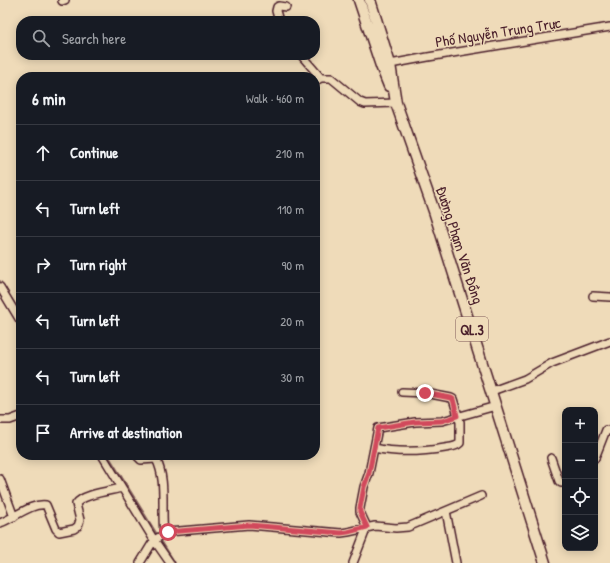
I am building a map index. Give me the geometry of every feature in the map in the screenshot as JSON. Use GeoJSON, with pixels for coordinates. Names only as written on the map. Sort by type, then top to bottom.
{"type":"FeatureCollection","features":[{"type":"Feature","properties":{"kind":"highway","name":"Đường Phạm Văn Đồng"},"geometry":{"type":"LineString","coordinates":[[359,0],[381,66],[395,100],[432,206],[492,391],[545,563]]}},
{"type":"Feature","properties":{"kind":"highway","name":"Đường Phạm Văn Đồng"},"geometry":{"type":"LineString","coordinates":[[370,0],[390,64],[395,100]]}},
{"type":"Feature","properties":{"kind":"street"},"geometry":{"type":"LineString","coordinates":[[278,16],[276,7],[286,6]]}},
{"type":"Feature","properties":{"kind":"street","name":"Phố Nguyễn Trung Trực"},"geometry":{"type":"LineString","coordinates":[[390,64],[610,27]]}},
{"type":"Feature","properties":{"kind":"street"},"geometry":{"type":"LineString","coordinates":[[305,60],[313,72]]}},
{"type":"Feature","properties":{"kind":"street"},"geometry":{"type":"LineString","coordinates":[[320,79],[331,78],[335,80],[360,102],[365,104],[395,100]]}},
{"type":"Feature","properties":{"kind":"street"},"geometry":{"type":"LineString","coordinates":[[0,287],[16,314]]}},
{"type":"Feature","properties":{"kind":"street"},"geometry":{"type":"LineString","coordinates":[[593,296],[610,297]]}},
{"type":"Feature","properties":{"kind":"street"},"geometry":{"type":"LineString","coordinates":[[492,391],[525,379],[552,363],[610,341]]}},
{"type":"Feature","properties":{"kind":"street"},"geometry":{"type":"LineString","coordinates":[[374,448],[387,451],[430,450],[458,445],[460,443],[460,422],[453,399],[425,393],[402,392]]}},
{"type":"Feature","properties":{"kind":"street"},"geometry":{"type":"LineString","coordinates":[[353,563],[367,527],[360,512],[360,508],[379,427],[387,428],[415,422],[442,421],[496,406]]}},
{"type":"Feature","properties":{"kind":"street"},"geometry":{"type":"LineString","coordinates":[[0,420],[10,420],[16,418]]}},
{"type":"Feature","properties":{"kind":"street"},"geometry":{"type":"LineString","coordinates":[[598,450],[606,430],[610,431]]}},
{"type":"Feature","properties":{"kind":"street"},"geometry":{"type":"LineString","coordinates":[[551,458],[559,482],[562,483]]}},
{"type":"Feature","properties":{"kind":"street"},"geometry":{"type":"LineString","coordinates":[[105,460],[122,488],[159,536],[170,563]]}},
{"type":"Feature","properties":{"kind":"street"},"geometry":{"type":"LineString","coordinates":[[140,563],[159,536],[162,518],[162,483],[156,460]]}},
{"type":"Feature","properties":{"kind":"street"},"geometry":{"type":"LineString","coordinates":[[0,480],[14,517]]}},
{"type":"Feature","properties":{"kind":"street"},"geometry":{"type":"LineString","coordinates":[[0,523],[35,506],[46,505],[56,529],[59,532],[74,529],[78,526],[80,520],[76,504],[79,500],[122,488]]}},
{"type":"Feature","properties":{"kind":"street"},"geometry":{"type":"LineString","coordinates":[[159,536],[241,526],[341,533],[379,525],[402,528],[481,496]]}},
{"type":"Feature","properties":{"kind":"street"},"geometry":{"type":"LineString","coordinates":[[446,510],[456,563]]}},
{"type":"Feature","properties":{"kind":"waterway"},"geometry":{"type":"LineString","coordinates":[[0,281],[4,286]]}},
{"type":"Feature","properties":{"kind":"waterway"},"geometry":{"type":"LineString","coordinates":[[6,290],[16,306]]}},
{"type":"Feature","properties":{"kind":"waterway"},"geometry":{"type":"LineString","coordinates":[[111,460],[158,536]]}},
{"type":"Feature","properties":{"kind":"waterway"},"geometry":{"type":"LineString","coordinates":[[160,539],[175,563]]}},
{"type":"Feature","properties":{"kind":"route"},"geometry":{"type":"LineString","coordinates":[[168,532],[249,525],[341,533],[367,527],[360,512],[361,498],[369,473],[378,428],[387,428],[415,422],[442,421],[457,416],[453,399],[425,393]]}}]}
